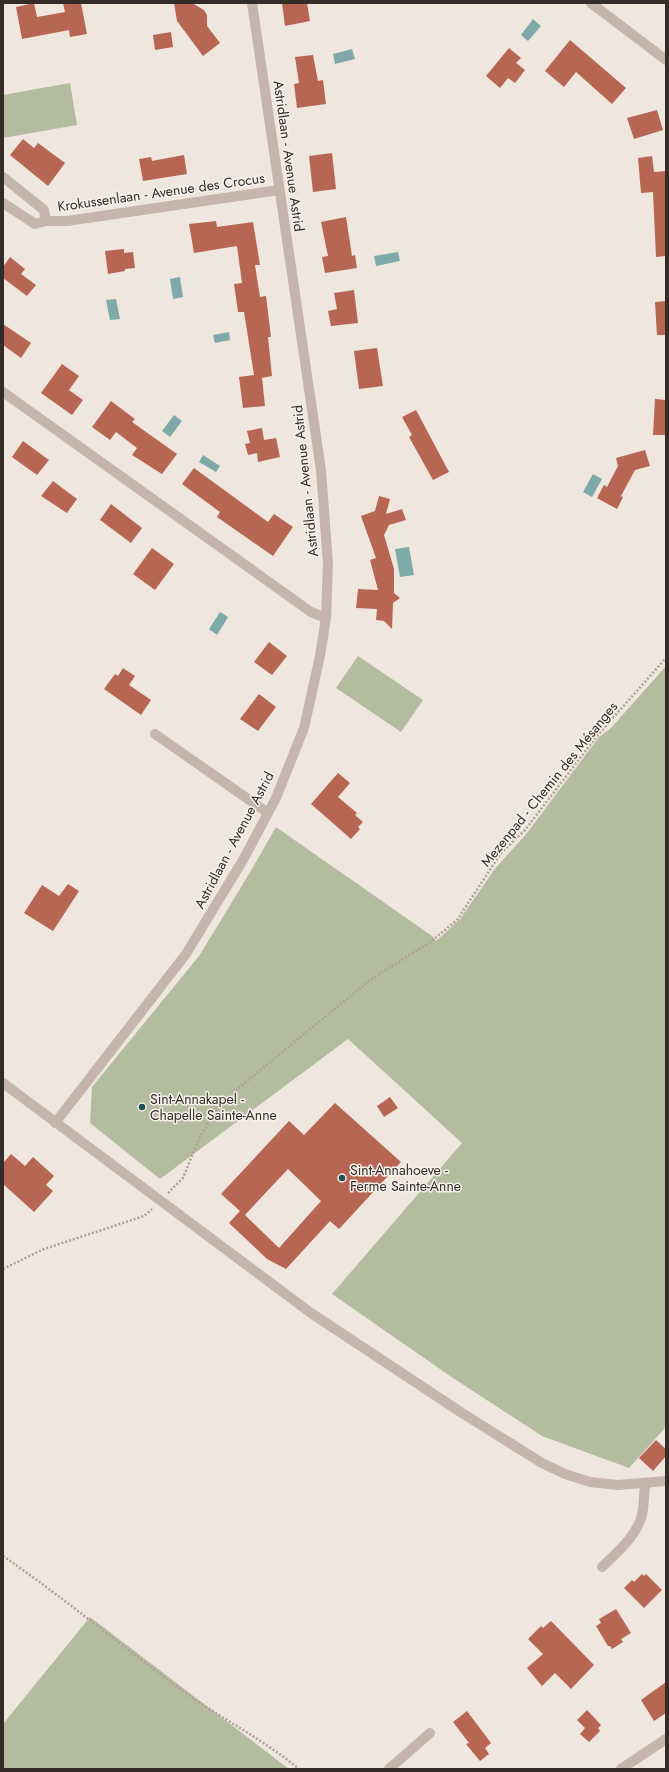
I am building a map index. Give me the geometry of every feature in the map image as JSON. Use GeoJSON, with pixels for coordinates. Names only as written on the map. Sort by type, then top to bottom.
{"type":"FeatureCollection","features":[{"type":"Feature","properties":{"kind":"street","name":"Astridlaan - Avenue Astrid"},"geometry":{"type":"LineString","coordinates":[[55,1123],[186,954],[243,860],[276,798],[304,728],[320,656],[326,618],[328,564],[321,470],[252,3]]}},
{"type":"Feature","properties":{"kind":"street"},"geometry":{"type":"LineString","coordinates":[[591,3],[666,60]]}},
{"type":"Feature","properties":{"kind":"street","name":"Krokussenlaan - Avenue des Crocus"},"geometry":{"type":"LineString","coordinates":[[3,177],[44,210],[46,221]]}},
{"type":"Feature","properties":{"kind":"street","name":"Krokussenlaan - Avenue des Crocus"},"geometry":{"type":"LineString","coordinates":[[3,203],[35,224],[46,221],[67,221],[279,190]]}},
{"type":"Feature","properties":{"kind":"street"},"geometry":{"type":"LineString","coordinates":[[3,392],[311,612],[326,618]]}},
{"type":"Feature","properties":{"kind":"street"},"geometry":{"type":"LineString","coordinates":[[155,734],[268,813]]}},
{"type":"Feature","properties":{"kind":"street"},"geometry":{"type":"LineString","coordinates":[[3,1083],[311,1313],[462,1413],[542,1463],[565,1474],[590,1482],[618,1485],[666,1481]]}},
{"type":"Feature","properties":{"kind":"street"},"geometry":{"type":"LineString","coordinates":[[602,1567],[633,1536],[642,1514],[644,1484]]}},
{"type":"Feature","properties":{"kind":"street"},"geometry":{"type":"LineString","coordinates":[[389,1769],[430,1733]]}},
{"type":"Feature","properties":{"kind":"street"},"geometry":{"type":"LineString","coordinates":[[621,1769],[666,1739]]}},
{"type":"Feature","properties":{"kind":"path","name":"Mezenpad - Chemin des Mésanges"},"geometry":{"type":"LineString","coordinates":[[3,1270],[44,1249],[144,1216],[183,1178],[198,1141],[212,1116],[236,1090],[370,980],[429,943],[457,920],[502,853],[525,830],[597,736],[666,658]]}},
{"type":"Feature","properties":{"kind":"path"},"geometry":{"type":"LineString","coordinates":[[3,1556],[89,1618],[191,1697],[244,1730],[299,1769]]}},
{"type":"Feature","properties":{"kind":"green space"},"geometry":{"type":"Polygon","coordinates":[[[70,83],[77,125],[3,138],[3,95],[70,83]]]}},
{"type":"Feature","properties":{"kind":"green space"},"geometry":{"type":"Polygon","coordinates":[[[358,656],[423,700],[401,732],[336,688],[358,656]]]}},
{"type":"Feature","properties":{"kind":"green space"},"geometry":{"type":"Polygon","coordinates":[[[666,666],[666,1427],[629,1468],[542,1436],[450,1376],[332,1294],[462,1143],[348,1039],[160,1179],[90,1123],[92,1087],[199,956],[276,827],[432,936],[436,941],[460,919],[494,870],[527,833],[599,737],[611,728],[666,666]]]}},
{"type":"Feature","properties":{"kind":"green space"},"geometry":{"type":"Polygon","coordinates":[[[90,1617],[289,1769],[3,1769],[3,1724],[90,1617]]]}},
{"type":"Feature","properties":{"kind":"water"},"geometry":{"type":"Polygon","coordinates":[[[533,19],[541,26],[528,41],[521,35],[533,19]]]}},
{"type":"Feature","properties":{"kind":"water"},"geometry":{"type":"Polygon","coordinates":[[[352,49],[355,59],[335,64],[333,54],[352,49]]]}},
{"type":"Feature","properties":{"kind":"water"},"geometry":{"type":"Polygon","coordinates":[[[398,252],[400,261],[376,266],[374,256],[398,252]]]}},
{"type":"Feature","properties":{"kind":"water"},"geometry":{"type":"Polygon","coordinates":[[[180,277],[183,297],[173,299],[170,279],[180,277]]]}},
{"type":"Feature","properties":{"kind":"water"},"geometry":{"type":"Polygon","coordinates":[[[116,299],[120,319],[110,320],[106,300],[116,299]]]}},
{"type":"Feature","properties":{"kind":"water"},"geometry":{"type":"Polygon","coordinates":[[[229,332],[230,340],[215,343],[213,335],[229,332]]]}},
{"type":"Feature","properties":{"kind":"water"},"geometry":{"type":"Polygon","coordinates":[[[174,415],[182,421],[170,437],[162,431],[174,415]]]}},
{"type":"Feature","properties":{"kind":"water"},"geometry":{"type":"Polygon","coordinates":[[[203,455],[220,466],[216,472],[199,462],[203,455]]]}},
{"type":"Feature","properties":{"kind":"water"},"geometry":{"type":"Polygon","coordinates":[[[593,474],[602,479],[592,497],[583,492],[593,474]]]}},
{"type":"Feature","properties":{"kind":"water"},"geometry":{"type":"Polygon","coordinates":[[[409,547],[414,575],[400,577],[395,549],[409,547]]]}},
{"type":"Feature","properties":{"kind":"water"},"geometry":{"type":"Polygon","coordinates":[[[220,612],[228,617],[217,635],[209,629],[220,612]]]}},
{"type":"Feature","properties":{"kind":"building"},"geometry":{"type":"Polygon","coordinates":[[[34,3],[37,17],[65,12],[63,3],[81,3],[87,34],[70,37],[69,30],[22,39],[16,7],[34,3]]]}},
{"type":"Feature","properties":{"kind":"building"},"geometry":{"type":"Polygon","coordinates":[[[174,3],[192,3],[204,10],[207,15],[207,26],[220,43],[203,56],[177,21],[174,3]]]}},
{"type":"Feature","properties":{"kind":"building"},"geometry":{"type":"Polygon","coordinates":[[[282,3],[307,3],[310,21],[285,26],[282,3]]]}},
{"type":"Feature","properties":{"kind":"building"},"geometry":{"type":"Polygon","coordinates":[[[171,32],[173,47],[155,50],[153,35],[171,32]]]}},
{"type":"Feature","properties":{"kind":"building"},"geometry":{"type":"Polygon","coordinates":[[[570,40],[626,88],[612,104],[576,72],[564,87],[545,71],[570,40]]]}},
{"type":"Feature","properties":{"kind":"building"},"geometry":{"type":"Polygon","coordinates":[[[509,48],[521,58],[516,63],[525,70],[515,83],[508,78],[500,88],[486,76],[509,48]]]}},
{"type":"Feature","properties":{"kind":"building"},"geometry":{"type":"Polygon","coordinates":[[[313,55],[318,81],[323,80],[326,104],[297,108],[294,84],[299,83],[295,57],[313,55]]]}},
{"type":"Feature","properties":{"kind":"building"},"geometry":{"type":"Polygon","coordinates":[[[657,110],[663,130],[634,139],[627,118],[657,110]]]}},
{"type":"Feature","properties":{"kind":"building"},"geometry":{"type":"Polygon","coordinates":[[[23,139],[34,148],[38,143],[65,163],[48,186],[10,155],[23,139]]]}},
{"type":"Feature","properties":{"kind":"building"},"geometry":{"type":"Polygon","coordinates":[[[332,153],[336,189],[313,192],[309,156],[332,153]]]}},
{"type":"Feature","properties":{"kind":"building"},"geometry":{"type":"Polygon","coordinates":[[[184,155],[187,174],[143,181],[139,159],[151,157],[152,161],[184,155]]]}},
{"type":"Feature","properties":{"kind":"building"},"geometry":{"type":"Polygon","coordinates":[[[652,156],[654,172],[666,171],[666,256],[656,257],[653,192],[641,193],[638,158],[652,156]]]}},
{"type":"Feature","properties":{"kind":"building"},"geometry":{"type":"Polygon","coordinates":[[[346,217],[352,256],[355,255],[357,268],[325,273],[322,257],[328,256],[321,222],[346,217]]]}},
{"type":"Feature","properties":{"kind":"building"},"geometry":{"type":"Polygon","coordinates":[[[216,221],[217,227],[253,222],[260,265],[255,265],[260,297],[266,296],[271,337],[268,337],[272,376],[262,378],[265,406],[243,408],[239,377],[254,375],[244,312],[238,312],[234,284],[242,283],[237,246],[194,253],[189,224],[216,221]]]}},
{"type":"Feature","properties":{"kind":"building"},"geometry":{"type":"Polygon","coordinates":[[[124,249],[124,253],[133,252],[135,268],[108,274],[105,251],[124,249]]]}},
{"type":"Feature","properties":{"kind":"building"},"geometry":{"type":"Polygon","coordinates":[[[10,257],[25,269],[21,274],[36,285],[27,296],[3,278],[3,267],[10,257]]]}},
{"type":"Feature","properties":{"kind":"building"},"geometry":{"type":"Polygon","coordinates":[[[354,290],[358,323],[331,326],[328,311],[337,309],[334,293],[354,290]]]}},
{"type":"Feature","properties":{"kind":"building"},"geometry":{"type":"Polygon","coordinates":[[[666,301],[666,335],[657,335],[655,302],[666,301]]]}},
{"type":"Feature","properties":{"kind":"building"},"geometry":{"type":"Polygon","coordinates":[[[3,324],[31,343],[21,358],[3,345],[3,324]]]}},
{"type":"Feature","properties":{"kind":"building"},"geometry":{"type":"Polygon","coordinates":[[[377,348],[383,386],[359,389],[354,351],[377,348]]]}},
{"type":"Feature","properties":{"kind":"building"},"geometry":{"type":"Polygon","coordinates":[[[62,364],[79,376],[69,390],[83,400],[72,415],[41,393],[62,364]]]}},
{"type":"Feature","properties":{"kind":"building"},"geometry":{"type":"Polygon","coordinates":[[[655,399],[666,400],[666,435],[653,435],[655,399]]]}},
{"type":"Feature","properties":{"kind":"building"},"geometry":{"type":"Polygon","coordinates":[[[111,401],[135,419],[132,422],[177,454],[162,474],[132,455],[137,448],[116,432],[110,440],[92,427],[111,401]]]}},
{"type":"Feature","properties":{"kind":"building"},"geometry":{"type":"Polygon","coordinates":[[[416,410],[449,472],[433,480],[409,437],[412,435],[402,417],[416,410]]]}},
{"type":"Feature","properties":{"kind":"building"},"geometry":{"type":"Polygon","coordinates":[[[262,428],[264,440],[276,438],[280,457],[258,462],[257,453],[248,455],[245,444],[250,443],[247,431],[262,428]]]}},
{"type":"Feature","properties":{"kind":"building"},"geometry":{"type":"Polygon","coordinates":[[[23,441],[49,460],[37,475],[12,457],[23,441]]]}},
{"type":"Feature","properties":{"kind":"building"},"geometry":{"type":"Polygon","coordinates":[[[645,450],[650,466],[635,470],[621,496],[623,497],[617,509],[597,498],[604,485],[607,487],[618,466],[616,458],[645,450]]]}},
{"type":"Feature","properties":{"kind":"building"},"geometry":{"type":"Polygon","coordinates":[[[194,468],[268,522],[274,514],[293,527],[273,556],[217,517],[220,512],[182,484],[194,468]]]}},
{"type":"Feature","properties":{"kind":"building"},"geometry":{"type":"Polygon","coordinates":[[[53,481],[77,499],[67,513],[41,496],[53,481]]]}},
{"type":"Feature","properties":{"kind":"building"},"geometry":{"type":"Polygon","coordinates":[[[379,496],[390,499],[386,514],[402,509],[406,520],[389,525],[384,535],[394,569],[394,593],[400,598],[393,603],[392,629],[384,621],[376,620],[377,609],[356,608],[358,589],[378,590],[370,560],[376,558],[361,516],[375,511],[379,496]]]}},
{"type":"Feature","properties":{"kind":"building"},"geometry":{"type":"Polygon","coordinates":[[[111,504],[142,528],[131,543],[100,520],[111,504]]]}},
{"type":"Feature","properties":{"kind":"building"},"geometry":{"type":"Polygon","coordinates":[[[152,548],[174,564],[155,590],[133,574],[152,548]]]}},
{"type":"Feature","properties":{"kind":"building"},"geometry":{"type":"Polygon","coordinates":[[[269,642],[287,656],[272,675],[254,662],[269,642]]]}},
{"type":"Feature","properties":{"kind":"building"},"geometry":{"type":"Polygon","coordinates":[[[123,668],[135,676],[129,685],[151,700],[141,715],[104,689],[115,674],[118,676],[123,668]]]}},
{"type":"Feature","properties":{"kind":"building"},"geometry":{"type":"Polygon","coordinates":[[[259,694],[276,707],[258,731],[240,719],[259,694]]]}},
{"type":"Feature","properties":{"kind":"building"},"geometry":{"type":"Polygon","coordinates":[[[338,773],[350,783],[338,797],[357,813],[355,815],[363,822],[358,827],[360,829],[351,839],[311,804],[338,773]]]}},
{"type":"Feature","properties":{"kind":"building"},"geometry":{"type":"Polygon","coordinates":[[[68,884],[79,891],[53,931],[24,913],[42,885],[59,896],[68,884]]]}},
{"type":"Feature","properties":{"kind":"building"},"geometry":{"type":"Polygon","coordinates":[[[390,1097],[398,1108],[384,1117],[377,1106],[390,1097]]]}},
{"type":"Feature","properties":{"kind":"building","name":"Sint-Annahoeve - Ferme Sainte-Anne"},"geometry":{"type":"Polygon","coordinates":[[[335,1103],[401,1162],[339,1229],[330,1221],[286,1269],[267,1259],[229,1223],[240,1211],[221,1194],[289,1121],[304,1135],[335,1103]],[[288,1169],[245,1215],[279,1248],[321,1201],[288,1169]]]}},
{"type":"Feature","properties":{"kind":"building"},"geometry":{"type":"Polygon","coordinates":[[[11,1154],[25,1166],[33,1157],[54,1176],[46,1185],[53,1191],[34,1212],[3,1184],[3,1163],[11,1154]]]}},
{"type":"Feature","properties":{"kind":"building"},"geometry":{"type":"Polygon","coordinates":[[[656,1440],[666,1449],[666,1456],[653,1471],[639,1458],[656,1440]]]}},
{"type":"Feature","properties":{"kind":"building"},"geometry":{"type":"Polygon","coordinates":[[[642,1574],[644,1576],[646,1574],[662,1590],[644,1608],[624,1588],[632,1580],[634,1582],[642,1574]]]}},
{"type":"Feature","properties":{"kind":"building"},"geometry":{"type":"Polygon","coordinates":[[[616,1609],[631,1633],[621,1639],[623,1642],[612,1649],[608,1646],[596,1626],[601,1623],[599,1619],[616,1609]]]}},
{"type":"Feature","properties":{"kind":"building"},"geometry":{"type":"Polygon","coordinates":[[[551,1621],[594,1665],[571,1689],[555,1673],[542,1686],[527,1668],[543,1654],[528,1639],[541,1626],[543,1628],[551,1621]]]}},
{"type":"Feature","properties":{"kind":"building"},"geometry":{"type":"Polygon","coordinates":[[[666,1682],[666,1713],[654,1721],[641,1700],[666,1682]]]}},
{"type":"Feature","properties":{"kind":"building"},"geometry":{"type":"Polygon","coordinates":[[[587,1710],[601,1725],[598,1728],[600,1731],[589,1742],[580,1734],[585,1728],[577,1720],[587,1710]]]}},
{"type":"Feature","properties":{"kind":"building"},"geometry":{"type":"Polygon","coordinates":[[[467,1711],[491,1743],[485,1748],[489,1754],[480,1761],[466,1744],[469,1743],[453,1722],[467,1711]]]}},
{"type":"Feature","properties":{"kind":"place","name":"Sint-Annakapel - Chapelle Sainte-Anne"},"geometry":{"type":"Point","coordinates":[142,1107]}},
{"type":"Feature","properties":{"kind":"place","name":"Sint-Annahoeve - Ferme Sainte-Anne"},"geometry":{"type":"Point","coordinates":[342,1178]}}]}
